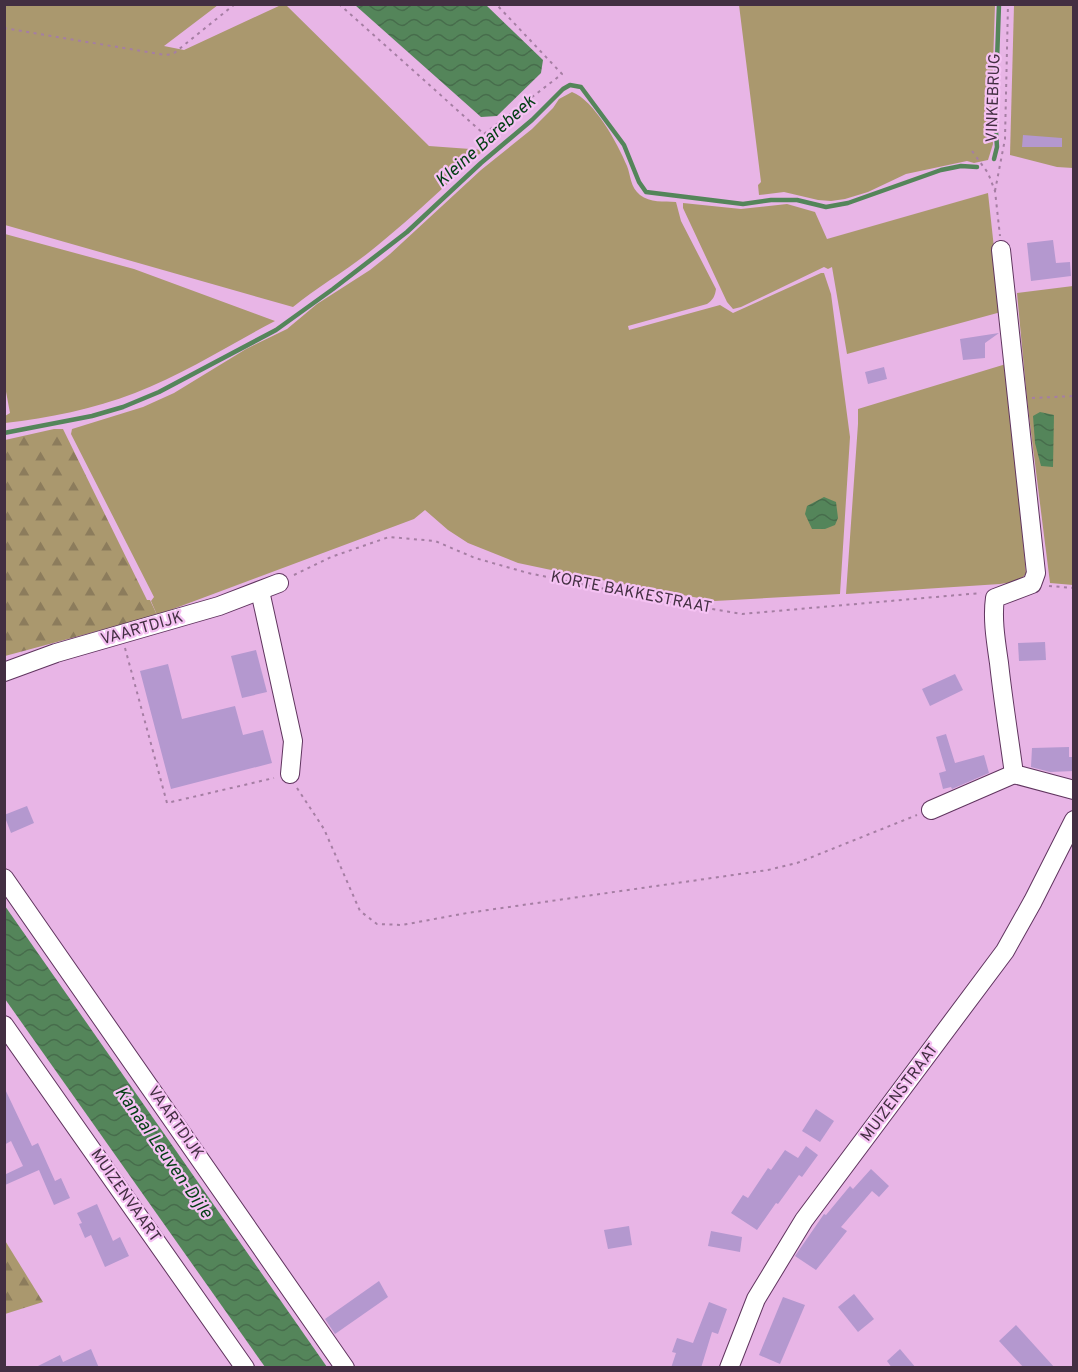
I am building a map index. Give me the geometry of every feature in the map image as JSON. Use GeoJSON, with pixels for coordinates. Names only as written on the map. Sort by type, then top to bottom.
{"type":"FeatureCollection","features":[{"type":"Feature","properties":{"kind":"street"},"geometry":{"type":"LineString","coordinates":[[1001,250],[1035,567],[1032,584],[995,598],[994,607],[995,635],[1014,774]]}},
{"type":"Feature","properties":{"kind":"street","name":"VAARTDIJK"},"geometry":{"type":"LineString","coordinates":[[4,672],[56,653],[219,606],[279,583]]}},
{"type":"Feature","properties":{"kind":"street"},"geometry":{"type":"LineString","coordinates":[[260,591],[293,741],[292,779]]}},
{"type":"Feature","properties":{"kind":"street"},"geometry":{"type":"LineString","coordinates":[[931,810],[1014,774],[1074,790]]}},
{"type":"Feature","properties":{"kind":"street","name":"MUIZENSTRAAT"},"geometry":{"type":"LineString","coordinates":[[729,1368],[756,1299],[804,1220],[1005,951],[1074,820]]}},
{"type":"Feature","properties":{"kind":"street","name":"VAARTDIJK"},"geometry":{"type":"LineString","coordinates":[[4,878],[345,1368]]}},
{"type":"Feature","properties":{"kind":"street","name":"MUIZENVAART"},"geometry":{"type":"LineString","coordinates":[[4,1025],[245,1368]]}},
{"type":"Feature","properties":{"kind":"path"},"geometry":{"type":"LineString","coordinates":[[4,28],[165,56],[173,54],[235,4]]}},
{"type":"Feature","properties":{"kind":"path"},"geometry":{"type":"LineString","coordinates":[[339,4],[484,134],[562,74],[496,4]]}},
{"type":"Feature","properties":{"kind":"path","name":"VINKEBRUG"},"geometry":{"type":"LineString","coordinates":[[995,191],[1005,139],[1008,4]]}},
{"type":"Feature","properties":{"kind":"path"},"geometry":{"type":"LineString","coordinates":[[972,151],[988,173],[995,191],[1001,250]]}},
{"type":"Feature","properties":{"kind":"path"},"geometry":{"type":"LineString","coordinates":[[1017,399],[1074,396]]}},
{"type":"Feature","properties":{"kind":"path","name":"KORTE BAKKESTRAAT"},"geometry":{"type":"LineString","coordinates":[[279,583],[330,557],[389,537],[435,541],[475,558],[528,573],[659,600],[742,614],[980,593],[995,598]]}},
{"type":"Feature","properties":{"kind":"path"},"geometry":{"type":"LineString","coordinates":[[1032,584],[1074,588]]}},
{"type":"Feature","properties":{"kind":"path"},"geometry":{"type":"LineString","coordinates":[[122,635],[167,803],[292,779],[324,829],[360,911],[377,924],[402,926],[467,913],[768,870],[797,863],[931,810]]}},
{"type":"Feature","properties":{"kind":"green space"},"geometry":{"type":"Polygon","coordinates":[[[5,4],[218,5],[164,46],[184,50],[281,5],[286,5],[429,146],[484,150],[378,245],[293,307],[5,225],[5,4]]]}},
{"type":"Feature","properties":{"kind":"green space"},"geometry":{"type":"Polygon","coordinates":[[[739,5],[995,5],[991,122],[993,144],[988,160],[974,163],[967,161],[906,174],[868,192],[845,199],[818,200],[784,192],[759,195],[758,185],[761,182],[739,5]]]}},
{"type":"Feature","properties":{"kind":"green space"},"geometry":{"type":"Polygon","coordinates":[[[1014,5],[1073,5],[1073,168],[1057,167],[1010,155],[1014,5]]]}},
{"type":"Feature","properties":{"kind":"green space"},"geometry":{"type":"Polygon","coordinates":[[[572,92],[597,113],[623,157],[637,192],[648,199],[676,202],[681,221],[716,289],[713,298],[707,304],[628,326],[629,330],[720,305],[733,313],[824,273],[831,294],[850,437],[840,594],[715,601],[575,575],[518,563],[468,543],[448,530],[425,510],[414,519],[157,615],[151,601],[154,597],[71,434],[72,429],[143,407],[174,393],[246,349],[287,329],[317,304],[370,270],[390,254],[481,170],[532,129],[559,99],[572,92]]]}},
{"type":"Feature","properties":{"kind":"green space"},"geometry":{"type":"Polygon","coordinates":[[[988,193],[1001,312],[847,354],[832,267],[828,269],[824,267],[733,309],[727,302],[683,208],[683,203],[741,209],[787,204],[815,212],[827,239],[988,193]]]}},
{"type":"Feature","properties":{"kind":"green space"},"geometry":{"type":"Polygon","coordinates":[[[5,234],[134,269],[275,321],[189,368],[135,393],[71,412],[5,423],[5,416],[10,413],[4,381],[5,234]]]}},
{"type":"Feature","properties":{"kind":"green space"},"geometry":{"type":"Polygon","coordinates":[[[1073,286],[1073,585],[1050,583],[1027,400],[1017,293],[1073,286]]]}},
{"type":"Feature","properties":{"kind":"green space"},"geometry":{"type":"Polygon","coordinates":[[[1006,364],[1026,573],[1024,576],[1015,582],[1000,584],[846,594],[858,409],[1006,364]]]}},
{"type":"Feature","properties":{"kind":"green space"},"geometry":{"type":"Polygon","coordinates":[[[63,429],[147,600],[150,600],[157,615],[5,656],[5,440],[63,429]]]}},
{"type":"Feature","properties":{"kind":"green space"},"geometry":{"type":"Polygon","coordinates":[[[4,1239],[43,1302],[5,1314],[4,1314],[4,1239]]]}},
{"type":"Feature","properties":{"kind":"water"},"geometry":{"type":"Polygon","coordinates":[[[355,5],[486,5],[543,60],[541,73],[497,116],[481,117],[355,5]]]}},
{"type":"Feature","properties":{"kind":"water"},"geometry":{"type":"Polygon","coordinates":[[[1040,412],[1054,415],[1053,467],[1041,466],[1035,443],[1033,416],[1040,412]]]}},
{"type":"Feature","properties":{"kind":"water"},"geometry":{"type":"Polygon","coordinates":[[[824,497],[836,502],[838,518],[835,525],[825,529],[812,529],[805,514],[807,506],[824,497]]]}},
{"type":"Feature","properties":{"kind":"water","name":"Kanaal Leuven-Dijle"},"geometry":{"type":"Polygon","coordinates":[[[5,906],[327,1367],[265,1367],[5,999],[5,906]]]}},
{"type":"Feature","properties":{"kind":"building"},"geometry":{"type":"Polygon","coordinates":[[[1023,135],[1062,138],[1062,147],[1022,147],[1023,135]]]}},
{"type":"Feature","properties":{"kind":"building"},"geometry":{"type":"Polygon","coordinates":[[[1053,240],[1056,263],[1070,262],[1071,276],[1031,281],[1027,243],[1053,240]]]}},
{"type":"Feature","properties":{"kind":"building"},"geometry":{"type":"Polygon","coordinates":[[[999,333],[985,343],[985,358],[963,360],[960,339],[999,333]]]}},
{"type":"Feature","properties":{"kind":"building"},"geometry":{"type":"Polygon","coordinates":[[[884,367],[887,379],[868,384],[865,372],[884,367]]]}},
{"type":"Feature","properties":{"kind":"building"},"geometry":{"type":"Polygon","coordinates":[[[1045,642],[1046,660],[1019,661],[1018,643],[1045,642]]]}},
{"type":"Feature","properties":{"kind":"building"},"geometry":{"type":"Polygon","coordinates":[[[256,650],[267,692],[242,698],[231,656],[256,650]]]}},
{"type":"Feature","properties":{"kind":"building"},"geometry":{"type":"Polygon","coordinates":[[[168,664],[182,719],[235,706],[243,735],[263,730],[272,763],[171,789],[140,671],[168,664]]]}},
{"type":"Feature","properties":{"kind":"building"},"geometry":{"type":"Polygon","coordinates":[[[955,674],[963,690],[930,706],[922,689],[955,674]]]}},
{"type":"Feature","properties":{"kind":"building"},"geometry":{"type":"Polygon","coordinates":[[[946,734],[955,763],[984,755],[989,773],[952,789],[951,787],[943,789],[939,773],[946,771],[936,737],[946,734]]]}},
{"type":"Feature","properties":{"kind":"building"},"geometry":{"type":"Polygon","coordinates":[[[1069,747],[1069,757],[1074,757],[1074,771],[1050,772],[1031,767],[1032,748],[1069,747]]]}},
{"type":"Feature","properties":{"kind":"building"},"geometry":{"type":"Polygon","coordinates":[[[27,806],[34,823],[11,833],[4,815],[27,806]]]}},
{"type":"Feature","properties":{"kind":"building"},"geometry":{"type":"Polygon","coordinates":[[[4,1087],[32,1146],[38,1143],[55,1181],[61,1178],[70,1198],[54,1205],[39,1170],[5,1185],[4,1175],[23,1166],[11,1141],[4,1145],[4,1087]]]}},
{"type":"Feature","properties":{"kind":"building"},"geometry":{"type":"Polygon","coordinates":[[[816,1109],[834,1121],[820,1142],[802,1131],[816,1109]]]}},
{"type":"Feature","properties":{"kind":"building"},"geometry":{"type":"Polygon","coordinates":[[[806,1146],[818,1155],[802,1177],[799,1175],[778,1204],[776,1203],[757,1230],[731,1213],[743,1195],[748,1198],[768,1168],[771,1170],[785,1150],[798,1158],[806,1146]]]}},
{"type":"Feature","properties":{"kind":"building"},"geometry":{"type":"Polygon","coordinates":[[[871,1169],[889,1186],[879,1197],[872,1191],[841,1227],[847,1231],[816,1270],[795,1256],[824,1214],[826,1215],[850,1186],[853,1189],[871,1169]]]}},
{"type":"Feature","properties":{"kind":"building"},"geometry":{"type":"Polygon","coordinates":[[[97,1204],[113,1241],[120,1237],[129,1256],[105,1267],[91,1235],[85,1238],[77,1213],[97,1204]]]}},
{"type":"Feature","properties":{"kind":"building"},"geometry":{"type":"Polygon","coordinates":[[[629,1226],[632,1245],[608,1249],[604,1230],[629,1226]]]}},
{"type":"Feature","properties":{"kind":"building"},"geometry":{"type":"Polygon","coordinates":[[[711,1231],[742,1237],[740,1252],[708,1246],[711,1231]]]}},
{"type":"Feature","properties":{"kind":"building"},"geometry":{"type":"Polygon","coordinates":[[[379,1281],[388,1297],[335,1334],[325,1319],[379,1281]]]}},
{"type":"Feature","properties":{"kind":"building"},"geometry":{"type":"Polygon","coordinates":[[[854,1294],[874,1319],[858,1332],[838,1307],[854,1294]]]}},
{"type":"Feature","properties":{"kind":"building"},"geometry":{"type":"Polygon","coordinates":[[[783,1297],[805,1305],[780,1364],[759,1355],[783,1297]]]}},
{"type":"Feature","properties":{"kind":"building"},"geometry":{"type":"Polygon","coordinates":[[[709,1302],[727,1309],[718,1334],[712,1332],[701,1368],[671,1368],[676,1353],[672,1352],[677,1338],[693,1343],[709,1302]]]}},
{"type":"Feature","properties":{"kind":"building"},"geometry":{"type":"Polygon","coordinates":[[[1016,1325],[1055,1368],[1024,1368],[999,1341],[1016,1325]]]}},
{"type":"Feature","properties":{"kind":"building"},"geometry":{"type":"Polygon","coordinates":[[[91,1349],[99,1368],[34,1368],[60,1355],[63,1362],[91,1349]]]}},
{"type":"Feature","properties":{"kind":"building"},"geometry":{"type":"Polygon","coordinates":[[[900,1349],[916,1368],[892,1368],[887,1361],[900,1349]]]}},
{"type":"Feature","properties":{"kind":"waterway"},"geometry":{"type":"LineString","coordinates":[[994,159],[997,147],[995,117],[999,4]]}},
{"type":"Feature","properties":{"kind":"waterway","name":"Kleine Barebeek"},"geometry":{"type":"LineString","coordinates":[[4,433],[92,416],[123,407],[159,392],[276,330],[407,232],[570,85],[581,87],[624,145],[639,182],[646,192],[743,204],[771,200],[797,200],[826,207],[848,203],[941,170],[961,166],[977,167]]}}]}
